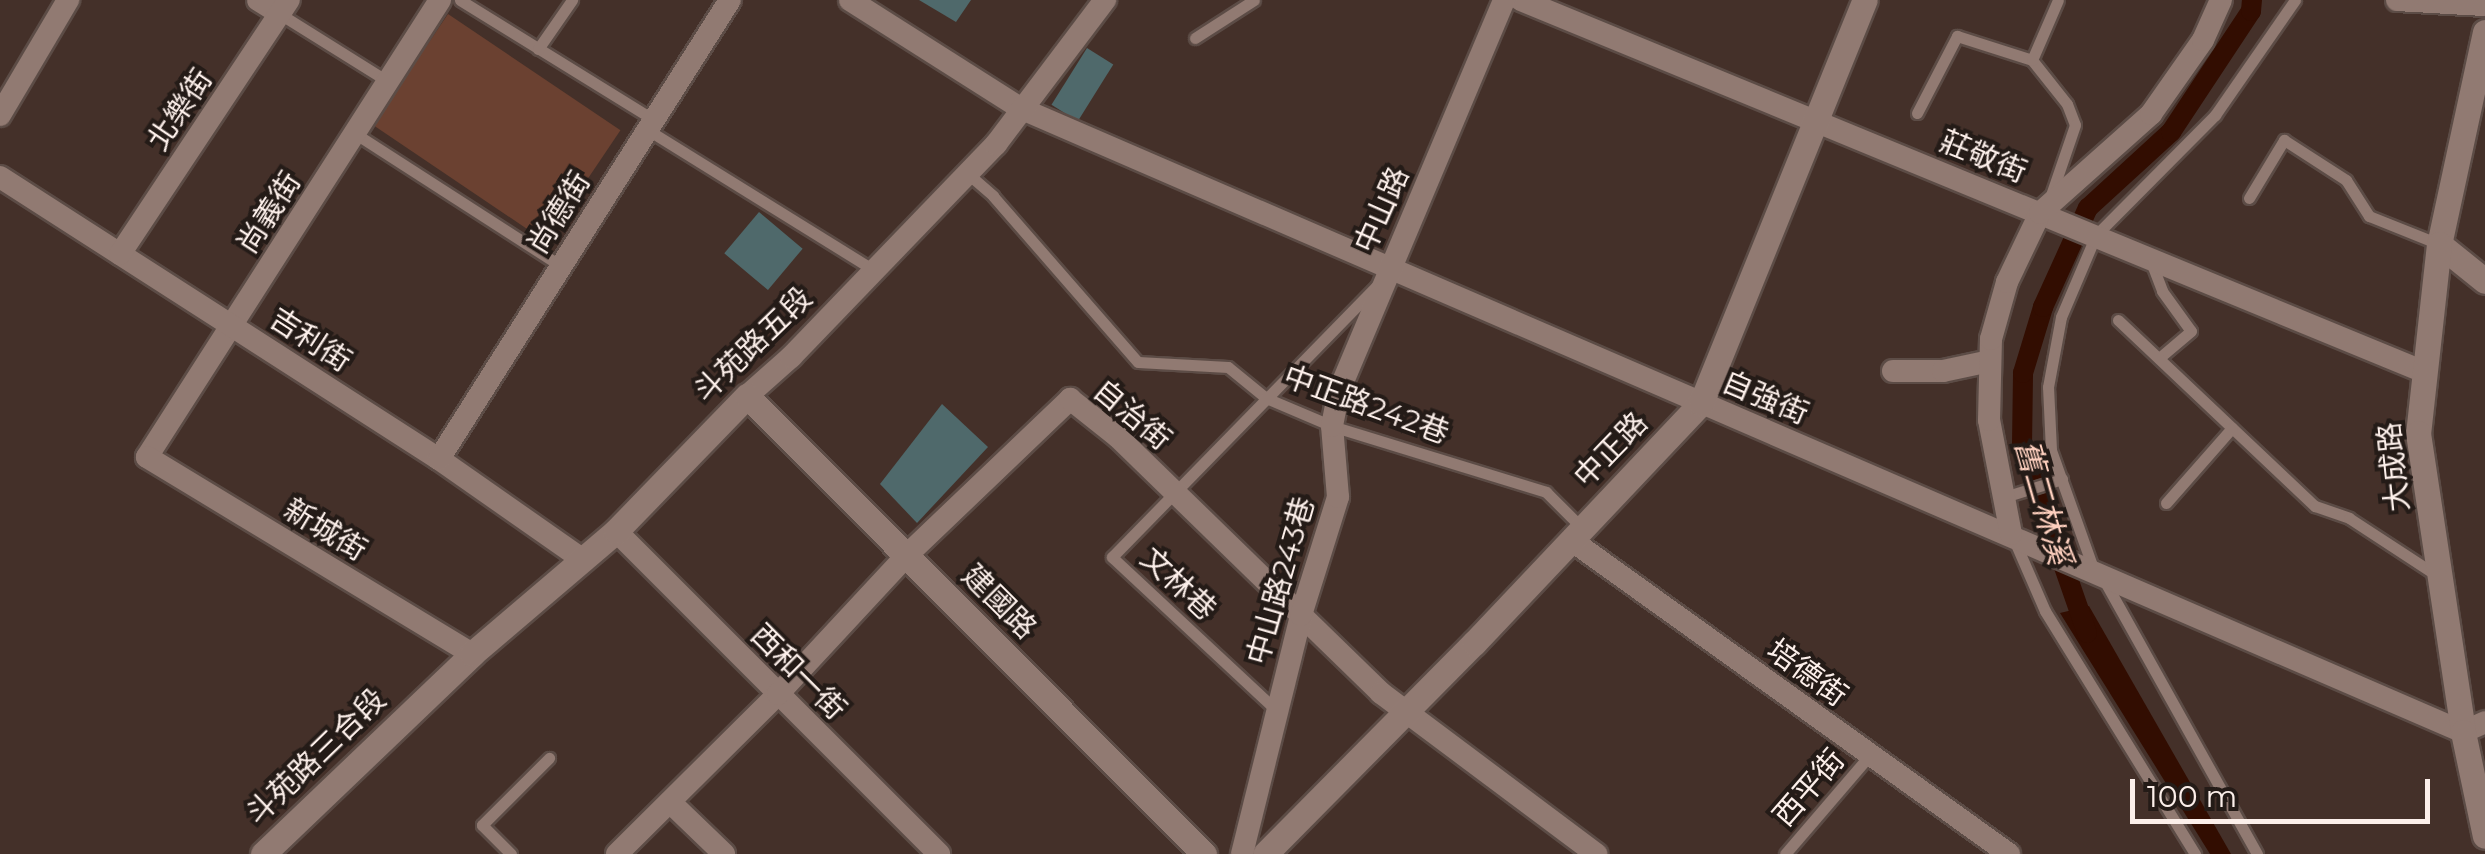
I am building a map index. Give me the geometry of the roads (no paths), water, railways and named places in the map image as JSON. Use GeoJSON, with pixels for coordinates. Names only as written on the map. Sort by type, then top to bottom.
{"type":"FeatureCollection","features":[{"type":"Feature","properties":{"kind":"main road","name":"中正路"},"geometry":{"type":"LineString","coordinates":[[1265,854],[1408,712],[1701,403],[1865,0]]}},
{"type":"Feature","properties":{"kind":"main road","name":"大成路"},"geometry":{"type":"LineString","coordinates":[[2485,32],[2480,90],[2439,244],[2418,433],[2474,727],[2485,836]]}},
{"type":"Feature","properties":{"kind":"main road"},"geometry":{"type":"LineString","coordinates":[[2439,244],[2485,281]]}},
{"type":"Feature","properties":{"kind":"main road","name":"斗苑路五段"},"geometry":{"type":"LineString","coordinates":[[415,706],[616,531],[748,396]]}},
{"type":"Feature","properties":{"kind":"main road","name":"建國路"},"geometry":{"type":"LineString","coordinates":[[748,396],[1204,854]]}},
{"type":"Feature","properties":{"kind":"main road","name":"斗苑路三合段"},"geometry":{"type":"LineString","coordinates":[[263,854],[415,706]]}},
{"type":"Feature","properties":{"kind":"street"},"geometry":{"type":"LineString","coordinates":[[0,115],[68,0]]}},
{"type":"Feature","properties":{"kind":"street"},"geometry":{"type":"LineString","coordinates":[[258,0],[285,7]]}},
{"type":"Feature","properties":{"kind":"street","name":"尚義街"},"geometry":{"type":"LineString","coordinates":[[147,457],[440,0]]}},
{"type":"Feature","properties":{"kind":"street","name":"尚德街"},"geometry":{"type":"LineString","coordinates":[[439,458],[730,0]]}},
{"type":"Feature","properties":{"kind":"street","name":"自強街"},"geometry":{"type":"LineString","coordinates":[[850,0],[1022,109],[1390,271],[2474,727]]}},
{"type":"Feature","properties":{"kind":"street","name":"斗苑路五段"},"geometry":{"type":"LineString","coordinates":[[748,396],[968,173],[1105,0]]}},
{"type":"Feature","properties":{"kind":"street","name":"中山路"},"geometry":{"type":"LineString","coordinates":[[1390,271],[1504,0]]}},
{"type":"Feature","properties":{"kind":"street","name":"莊敬街"},"geometry":{"type":"LineString","coordinates":[[1521,0],[1816,122],[2043,210],[2422,371]]}},
{"type":"Feature","properties":{"kind":"street"},"geometry":{"type":"LineString","coordinates":[[2011,534],[1989,420],[1991,339],[2007,282],[2043,210],[2151,114],[2203,40],[2221,0]]}},
{"type":"Feature","properties":{"kind":"street"},"geometry":{"type":"LineString","coordinates":[[2399,0],[2485,5]]}},
{"type":"Feature","properties":{"kind":"street","name":"北樂街"},"geometry":{"type":"LineString","coordinates":[[120,254],[285,7]]}},
{"type":"Feature","properties":{"kind":"street","name":"吉利街"},"geometry":{"type":"LineString","coordinates":[[0,176],[439,458],[582,560]]}},
{"type":"Feature","properties":{"kind":"street","name":"中山路243巷"},"geometry":{"type":"LineString","coordinates":[[1242,854],[1300,615],[1338,497],[1332,426],[1339,391],[1390,271]]}},
{"type":"Feature","properties":{"kind":"street"},"geometry":{"type":"LineString","coordinates":[[1893,371],[1943,371],[1990,361]]}},
{"type":"Feature","properties":{"kind":"street","name":"自治街"},"geometry":{"type":"LineString","coordinates":[[617,854],[778,694],[908,556],[1070,399],[1118,437],[1381,693],[1596,854]]}},
{"type":"Feature","properties":{"kind":"street","name":"新城街"},"geometry":{"type":"LineString","coordinates":[[147,457],[472,654]]}},
{"type":"Feature","properties":{"kind":"street","name":"西和一街"},"geometry":{"type":"LineString","coordinates":[[616,531],[939,854]]}},
{"type":"Feature","properties":{"kind":"street","name":"培德街"},"geometry":{"type":"LineString","coordinates":[[1576,534],[2009,854]]}},
{"type":"Feature","properties":{"kind":"street"},"geometry":{"type":"LineString","coordinates":[[670,802],[724,854]]}},
{"type":"Feature","properties":{"kind":"lane"},"geometry":{"type":"LineString","coordinates":[[460,0],[874,270]]}},
{"type":"Feature","properties":{"kind":"lane"},"geometry":{"type":"LineString","coordinates":[[538,49],[572,0]]}},
{"type":"Feature","properties":{"kind":"lane"},"geometry":{"type":"LineString","coordinates":[[1195,38],[1254,0]]}},
{"type":"Feature","properties":{"kind":"lane"},"geometry":{"type":"LineString","coordinates":[[2032,60],[2058,0]]}},
{"type":"Feature","properties":{"kind":"lane"},"geometry":{"type":"LineString","coordinates":[[2257,854],[2096,570],[2051,450],[2048,386],[2061,317],[2096,235],[2215,116],[2295,0]]}},
{"type":"Feature","properties":{"kind":"lane"},"geometry":{"type":"LineString","coordinates":[[285,7],[388,82]]}},
{"type":"Feature","properties":{"kind":"lane"},"geometry":{"type":"LineString","coordinates":[[1917,113],[1957,36],[2032,60],[2067,104],[2075,125],[2043,210]]}},
{"type":"Feature","properties":{"kind":"lane"},"geometry":{"type":"LineString","coordinates":[[356,134],[561,266]]}},
{"type":"Feature","properties":{"kind":"lane"},"geometry":{"type":"LineString","coordinates":[[2248,198],[2284,140],[2346,180],[2369,216],[2439,244]]}},
{"type":"Feature","properties":{"kind":"lane","name":"中正路242巷"},"geometry":{"type":"LineString","coordinates":[[968,173],[1138,362],[1228,367],[1266,398],[1332,426],[1546,492],[1576,534]]}},
{"type":"Feature","properties":{"kind":"lane"},"geometry":{"type":"LineString","coordinates":[[2149,258],[2162,291],[2191,331],[2159,358]]}},
{"type":"Feature","properties":{"kind":"lane","name":"中山路"},"geometry":{"type":"LineString","coordinates":[[1174,492],[1390,271]]}},
{"type":"Feature","properties":{"kind":"lane"},"geometry":{"type":"LineString","coordinates":[[2118,320],[2316,506],[2349,518],[2443,580]]}},
{"type":"Feature","properties":{"kind":"lane"},"geometry":{"type":"LineString","coordinates":[[2166,503],[2232,428]]}},
{"type":"Feature","properties":{"kind":"lane"},"geometry":{"type":"LineString","coordinates":[[2001,498],[2062,479]]}},
{"type":"Feature","properties":{"kind":"lane","name":"文林巷"},"geometry":{"type":"LineString","coordinates":[[1174,492],[1112,557],[1276,709]]}},
{"type":"Feature","properties":{"kind":"lane"},"geometry":{"type":"LineString","coordinates":[[2011,534],[2045,611],[2195,854]]}},
{"type":"Feature","properties":{"kind":"lane","name":"西平街"},"geometry":{"type":"LineString","coordinates":[[1785,854],[1870,755]]}},
{"type":"Feature","properties":{"kind":"lane"},"geometry":{"type":"LineString","coordinates":[[511,854],[482,825],[550,758]]}},
{"type":"Feature","properties":{"kind":"waterway","name":"舊二林溪"},"geometry":{"type":"LineString","coordinates":[[2087,633],[2022,446],[2023,373],[2043,307],[2088,208],[2171,132],[2251,11],[2252,0]]}}]}
